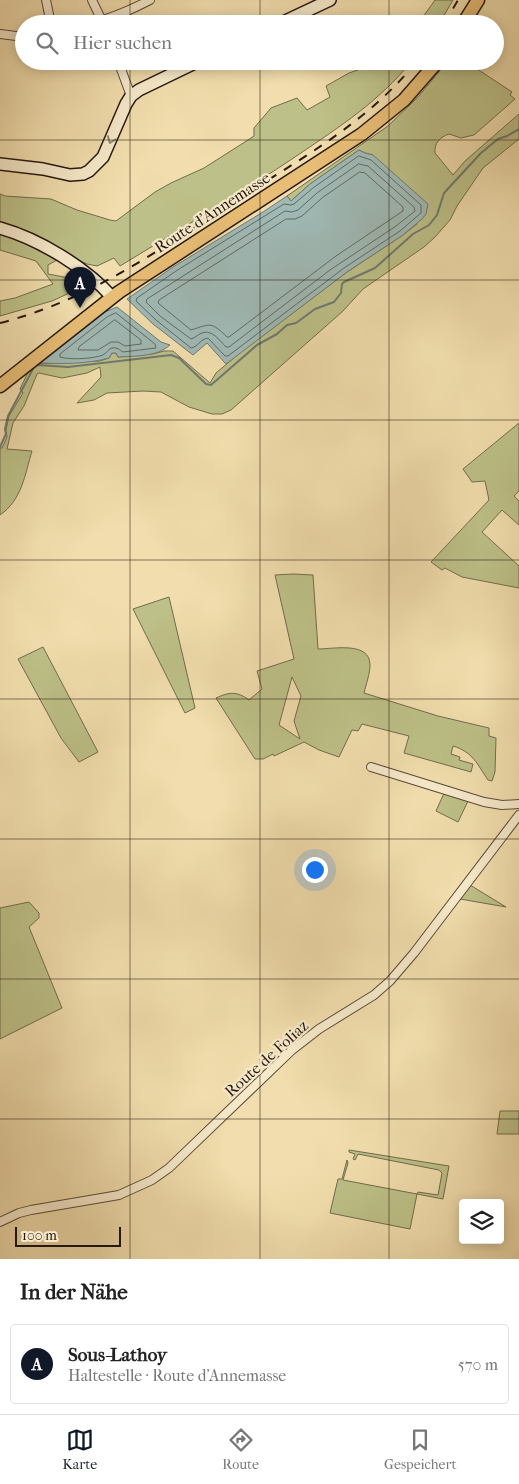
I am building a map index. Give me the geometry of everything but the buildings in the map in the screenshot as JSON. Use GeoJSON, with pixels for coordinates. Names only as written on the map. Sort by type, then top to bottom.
{"type":"FeatureCollection","features":[{"type":"Feature","properties":{"kind":"main road"},"geometry":{"type":"LineString","coordinates":[[469,15],[475,3]]}},
{"type":"Feature","properties":{"kind":"main road","name":"Route d'Annemasse"},"geometry":{"type":"LineString","coordinates":[[0,386],[112,297],[362,134],[404,100],[430,70]]}},
{"type":"Feature","properties":{"kind":"street"},"geometry":{"type":"LineString","coordinates":[[46,0],[49,15]]}},
{"type":"Feature","properties":{"kind":"street"},"geometry":{"type":"LineString","coordinates":[[92,0],[99,15]]}},
{"type":"Feature","properties":{"kind":"street"},"geometry":{"type":"LineString","coordinates":[[124,15],[150,0]]}},
{"type":"Feature","properties":{"kind":"street"},"geometry":{"type":"LineString","coordinates":[[299,15],[330,0]]}},
{"type":"Feature","properties":{"kind":"street"},"geometry":{"type":"LineString","coordinates":[[112,15],[127,12]]}},
{"type":"Feature","properties":{"kind":"street"},"geometry":{"type":"LineString","coordinates":[[0,34],[15,36]]}},
{"type":"Feature","properties":{"kind":"street"},"geometry":{"type":"LineString","coordinates":[[121,70],[131,96]]}},
{"type":"Feature","properties":{"kind":"street"},"geometry":{"type":"LineString","coordinates":[[0,164],[43,168],[70,175],[83,174],[90,171],[103,157],[131,96],[139,90],[180,70]]}},
{"type":"Feature","properties":{"kind":"street"},"geometry":{"type":"LineString","coordinates":[[0,228],[30,240],[76,266],[94,279],[112,297]]}},
{"type":"Feature","properties":{"kind":"street"},"geometry":{"type":"LineString","coordinates":[[371,767],[484,802],[502,805],[519,804]]}},
{"type":"Feature","properties":{"kind":"street","name":"Route de Foliaz"},"geometry":{"type":"LineString","coordinates":[[0,1222],[18,1213],[31,1210],[119,1195],[152,1180],[169,1168],[292,1050],[319,1029],[374,995],[390,981],[414,953],[519,815]]}},
{"type":"Feature","properties":{"kind":"green space"},"geometry":{"type":"Polygon","coordinates":[[[435,0],[453,0],[444,15],[424,15],[435,0]]]}},
{"type":"Feature","properties":{"kind":"green space"},"geometry":{"type":"Polygon","coordinates":[[[358,70],[404,70],[372,101],[329,134],[254,184],[120,266],[114,258],[97,266],[87,264],[0,223],[0,194],[5,196],[51,199],[77,210],[116,221],[155,192],[204,168],[254,136],[254,128],[271,108],[297,98],[307,110],[330,97],[326,86],[358,70]]]}},
{"type":"Feature","properties":{"kind":"green space"},"geometry":{"type":"Polygon","coordinates":[[[440,70],[479,70],[512,92],[510,95],[515,99],[474,135],[461,138],[449,134],[438,141],[435,153],[453,175],[465,161],[519,114],[519,139],[483,168],[457,206],[450,220],[435,237],[424,247],[363,289],[343,311],[231,410],[222,414],[212,414],[189,407],[161,392],[107,393],[94,400],[77,403],[101,377],[100,367],[87,373],[62,378],[37,374],[24,406],[13,423],[7,449],[32,451],[18,494],[0,515],[0,448],[2,448],[7,437],[6,430],[9,416],[23,393],[20,389],[29,370],[35,364],[100,361],[109,358],[112,353],[116,353],[118,357],[173,351],[210,383],[216,373],[242,351],[347,272],[417,224],[373,155],[359,150],[310,184],[291,201],[287,196],[388,126],[418,97],[440,70]]]}},
{"type":"Feature","properties":{"kind":"green space"},"geometry":{"type":"Polygon","coordinates":[[[0,233],[57,260],[48,265],[48,274],[69,278],[82,276],[91,283],[52,301],[0,316],[0,301],[15,298],[53,284],[36,261],[0,250],[0,233]]]}},
{"type":"Feature","properties":{"kind":"green space"},"geometry":{"type":"Polygon","coordinates":[[[519,423],[519,491],[514,496],[519,501],[519,525],[502,510],[482,532],[519,566],[519,588],[462,577],[445,568],[442,570],[431,562],[489,500],[485,481],[472,482],[463,469],[519,423]]]}},
{"type":"Feature","properties":{"kind":"green space"},"geometry":{"type":"Polygon","coordinates":[[[275,575],[313,575],[318,649],[350,648],[364,652],[368,657],[370,665],[364,693],[438,716],[489,728],[489,736],[496,738],[495,772],[492,781],[488,780],[470,755],[460,749],[453,746],[451,754],[460,757],[459,760],[473,764],[471,772],[404,753],[409,736],[362,724],[358,731],[352,730],[339,757],[304,742],[274,756],[273,754],[263,759],[255,759],[216,698],[233,693],[249,700],[262,689],[257,671],[294,659],[275,575]],[[292,677],[279,725],[300,739],[294,721],[301,696],[292,677]]]}},
{"type":"Feature","properties":{"kind":"green space"},"geometry":{"type":"Polygon","coordinates":[[[169,597],[195,708],[185,713],[133,609],[169,597]]]}},
{"type":"Feature","properties":{"kind":"green space"},"geometry":{"type":"Polygon","coordinates":[[[43,647],[98,752],[79,762],[61,738],[18,659],[43,647]]]}},
{"type":"Feature","properties":{"kind":"green space"},"geometry":{"type":"Polygon","coordinates":[[[445,791],[469,799],[458,822],[436,811],[445,791]]]}},
{"type":"Feature","properties":{"kind":"green space"},"geometry":{"type":"Polygon","coordinates":[[[470,885],[506,907],[460,899],[470,885]]]}},
{"type":"Feature","properties":{"kind":"green space"},"geometry":{"type":"Polygon","coordinates":[[[29,902],[39,913],[39,918],[29,927],[62,1008],[0,1039],[0,908],[29,902]]]}},
{"type":"Feature","properties":{"kind":"green space"},"geometry":{"type":"Polygon","coordinates":[[[500,1111],[519,1111],[519,1134],[497,1134],[500,1111]]]}},
{"type":"Feature","properties":{"kind":"green space"},"geometry":{"type":"Polygon","coordinates":[[[349,1150],[449,1166],[443,1199],[417,1194],[418,1192],[438,1195],[442,1173],[439,1170],[358,1154],[355,1160],[353,1159],[355,1154],[349,1152],[349,1150]]]}},
{"type":"Feature","properties":{"kind":"green space"},"geometry":{"type":"Polygon","coordinates":[[[347,1160],[348,1163],[343,1180],[417,1194],[410,1229],[330,1213],[338,1179],[342,1179],[347,1160]]]}},
{"type":"Feature","properties":{"kind":"water"},"geometry":{"type":"Polygon","coordinates":[[[359,150],[373,155],[428,204],[426,214],[403,235],[347,272],[226,364],[207,343],[193,355],[153,324],[127,299],[173,267],[287,196],[291,201],[310,184],[359,150]]]}},
{"type":"Feature","properties":{"kind":"water"},"geometry":{"type":"Polygon","coordinates":[[[117,307],[161,342],[170,345],[158,352],[146,355],[118,357],[116,353],[112,353],[109,358],[92,361],[40,363],[105,312],[117,307]]]}},
{"type":"Feature","properties":{"kind":"waterway"},"geometry":{"type":"LineString","coordinates":[[0,447],[6,434],[5,429],[8,416],[34,367],[37,365],[68,367],[171,355],[179,358],[206,384],[211,385],[257,345],[277,334],[287,325],[296,323],[315,309],[334,302],[341,293],[344,282],[375,268],[413,234],[429,225],[437,215],[444,193],[481,153],[498,139],[519,129]]}},
{"type":"Feature","properties":{"kind":"railway"},"geometry":{"type":"LineString","coordinates":[[449,15],[458,0]]}},
{"type":"Feature","properties":{"kind":"railway"},"geometry":{"type":"LineString","coordinates":[[0,323],[65,301],[96,286],[154,253],[335,136],[379,102],[409,70]]}},
{"type":"Feature","properties":{"kind":"place","name":"Sous-Lathoy"},"geometry":{"type":"Point","coordinates":[80,308]}}]}
